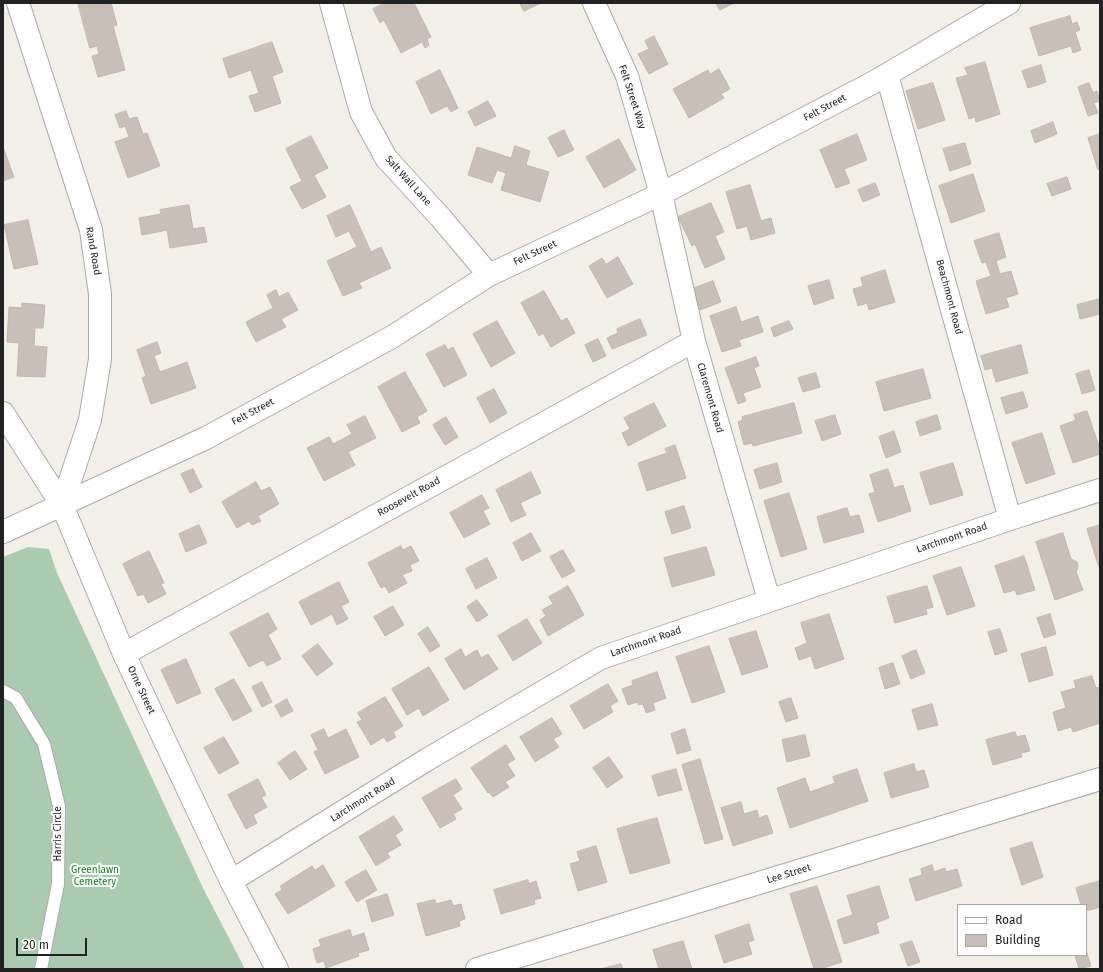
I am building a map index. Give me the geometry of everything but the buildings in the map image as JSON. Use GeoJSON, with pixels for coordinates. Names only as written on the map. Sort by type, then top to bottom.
{"type":"FeatureCollection","features":[{"type":"Feature","properties":{"kind":"street","name":"Rand Road"},"geometry":{"type":"LineString","coordinates":[[18,3],[91,230],[100,294],[100,359],[90,420],[62,505]]}},
{"type":"Feature","properties":{"kind":"street","name":"Salt Wall Lane"},"geometry":{"type":"LineString","coordinates":[[331,3],[361,112],[386,158],[441,218],[489,275]]}},
{"type":"Feature","properties":{"kind":"street","name":"Felt Street Way"},"geometry":{"type":"LineString","coordinates":[[594,3],[627,76],[661,194]]}},
{"type":"Feature","properties":{"kind":"street","name":"Felt Street"},"geometry":{"type":"LineString","coordinates":[[3,532],[212,434],[392,337],[489,275],[661,194],[887,75],[1009,3]]}},
{"type":"Feature","properties":{"kind":"street","name":"Beachmont Road"},"geometry":{"type":"LineString","coordinates":[[887,75],[1010,518]]}},
{"type":"Feature","properties":{"kind":"street","name":"Claremont Road"},"geometry":{"type":"LineString","coordinates":[[661,194],[694,341],[769,600]]}},
{"type":"Feature","properties":{"kind":"street","name":"Roosevelt Road"},"geometry":{"type":"LineString","coordinates":[[124,654],[694,341]]}},
{"type":"Feature","properties":{"kind":"street","name":"Orne Street"},"geometry":{"type":"LineString","coordinates":[[3,413],[62,505],[124,654],[231,882],[277,969]]}},
{"type":"Feature","properties":{"kind":"street","name":"Larchmont Road"},"geometry":{"type":"LineString","coordinates":[[231,882],[428,759],[601,658],[1010,518],[1100,490]]}},
{"type":"Feature","properties":{"kind":"street","name":"Lee Street"},"geometry":{"type":"LineString","coordinates":[[477,969],[1100,779]]}},
{"type":"Feature","properties":{"kind":"lane","name":"Harris Circle"},"geometry":{"type":"LineString","coordinates":[[3,691],[16,698],[44,744],[59,806],[58,884],[42,969]]}},
{"type":"Feature","properties":{"kind":"green space","name":"Greenlawn Cemetery"},"geometry":{"type":"Polygon","coordinates":[[[28,547],[49,549],[57,573],[203,888],[245,969],[3,969],[3,557],[28,547]]]}}]}
